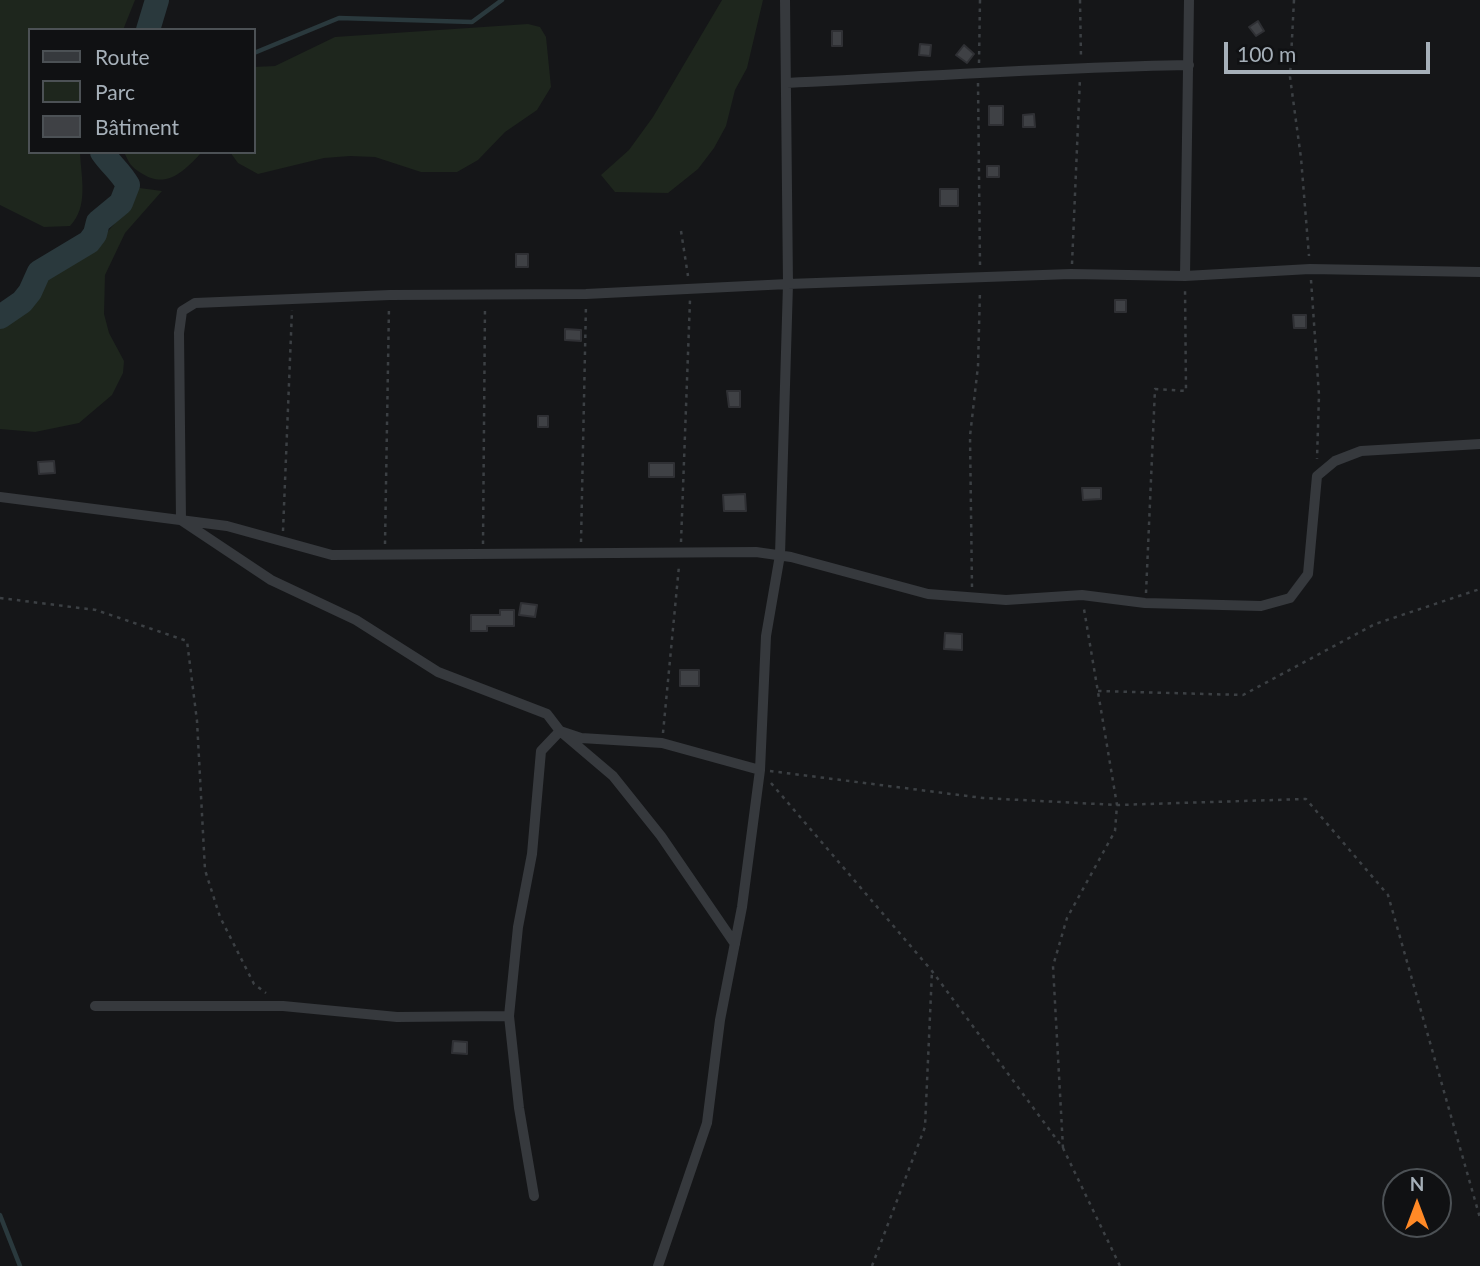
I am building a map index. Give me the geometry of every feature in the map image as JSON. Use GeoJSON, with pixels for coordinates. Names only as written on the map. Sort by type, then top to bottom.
{"type":"FeatureCollection","features":[{"type":"Feature","properties":{"kind":"street"},"geometry":{"type":"LineString","coordinates":[[658,1266],[707,1123],[720,1020],[742,907],[760,770],[766,636],[780,555],[788,284],[785,0]]}},
{"type":"Feature","properties":{"kind":"street"},"geometry":{"type":"LineString","coordinates":[[1185,276],[1189,0]]}},
{"type":"Feature","properties":{"kind":"street"},"geometry":{"type":"LineString","coordinates":[[787,83],[978,75],[1081,67],[1189,65]]}},
{"type":"Feature","properties":{"kind":"street"},"geometry":{"type":"LineString","coordinates":[[181,520],[179,333],[182,312],[195,303],[390,295],[586,294],[1071,274],[1185,276],[1310,269],[1480,272]]}},
{"type":"Feature","properties":{"kind":"street"},"geometry":{"type":"LineString","coordinates":[[0,497],[227,526],[332,555],[756,552],[780,555],[928,594],[1006,600],[1082,595],[1145,603],[1261,606],[1290,597],[1308,574],[1317,476],[1335,461],[1361,451],[1480,444]]}},
{"type":"Feature","properties":{"kind":"street"},"geometry":{"type":"LineString","coordinates":[[181,520],[271,580],[356,620],[438,672],[547,714],[560,731],[613,776],[661,836],[735,944]]}},
{"type":"Feature","properties":{"kind":"street"},"geometry":{"type":"LineString","coordinates":[[560,731],[581,738],[662,743],[760,770]]}},
{"type":"Feature","properties":{"kind":"street"},"geometry":{"type":"LineString","coordinates":[[534,1196],[519,1108],[509,1016],[518,927],[532,854],[541,751],[560,731]]}},
{"type":"Feature","properties":{"kind":"street"},"geometry":{"type":"LineString","coordinates":[[95,1006],[283,1006],[397,1017],[509,1016]]}},
{"type":"Feature","properties":{"kind":"path"},"geometry":{"type":"LineString","coordinates":[[972,597],[970,436],[978,366],[978,75],[981,0]]}},
{"type":"Feature","properties":{"kind":"path"},"geometry":{"type":"LineString","coordinates":[[1071,274],[1081,67],[1080,0]]}},
{"type":"Feature","properties":{"kind":"path"},"geometry":{"type":"LineString","coordinates":[[1294,0],[1290,77],[1301,158],[1319,395],[1317,476]]}},
{"type":"Feature","properties":{"kind":"path"},"geometry":{"type":"LineString","coordinates":[[662,743],[680,552],[691,290],[681,231]]}},
{"type":"Feature","properties":{"kind":"path"},"geometry":{"type":"LineString","coordinates":[[1145,603],[1155,389],[1186,391],[1185,276]]}},
{"type":"Feature","properties":{"kind":"path"},"geometry":{"type":"LineString","coordinates":[[581,552],[586,294]]}},
{"type":"Feature","properties":{"kind":"path"},"geometry":{"type":"LineString","coordinates":[[384,555],[390,295]]}},
{"type":"Feature","properties":{"kind":"path"},"geometry":{"type":"LineString","coordinates":[[483,553],[486,295]]}},
{"type":"Feature","properties":{"kind":"path"},"geometry":{"type":"LineString","coordinates":[[283,542],[293,300]]}},
{"type":"Feature","properties":{"kind":"path"},"geometry":{"type":"LineString","coordinates":[[1098,691],[1243,695],[1376,624],[1480,590]]}},
{"type":"Feature","properties":{"kind":"path"},"geometry":{"type":"LineString","coordinates":[[1063,1148],[1053,965],[1067,918],[1115,831],[1117,805],[1082,595]]}},
{"type":"Feature","properties":{"kind":"path"},"geometry":{"type":"LineString","coordinates":[[0,598],[96,610],[187,641],[197,721],[205,870],[220,917],[254,984],[283,1006]]}},
{"type":"Feature","properties":{"kind":"path"},"geometry":{"type":"LineString","coordinates":[[760,770],[982,798],[1117,805],[1306,799],[1388,895],[1480,1218]]}},
{"type":"Feature","properties":{"kind":"path"},"geometry":{"type":"LineString","coordinates":[[760,770],[932,971],[1063,1148],[1120,1266]]}},
{"type":"Feature","properties":{"kind":"path"},"geometry":{"type":"LineString","coordinates":[[872,1266],[925,1127],[932,971]]}},
{"type":"Feature","properties":{"kind":"green space"},"geometry":{"type":"Polygon","coordinates":[[[0,0],[135,0],[124,28],[28,28],[28,154],[80,154],[82,201],[70,226],[44,227],[0,205],[0,0]]]}},
{"type":"Feature","properties":{"kind":"green space"},"geometry":{"type":"Polygon","coordinates":[[[722,0],[763,0],[747,68],[735,90],[726,126],[714,148],[698,169],[668,193],[615,192],[601,175],[629,150],[653,117],[722,0]]]}},
{"type":"Feature","properties":{"kind":"green space"},"geometry":{"type":"Polygon","coordinates":[[[528,24],[540,27],[546,37],[551,87],[537,110],[505,132],[478,160],[457,172],[421,172],[375,157],[324,158],[258,174],[238,163],[231,154],[256,154],[256,67],[275,66],[335,37],[528,24]]]}},
{"type":"Feature","properties":{"kind":"green space"},"geometry":{"type":"Polygon","coordinates":[[[125,154],[200,154],[182,171],[159,180],[141,173],[125,154]]]}},
{"type":"Feature","properties":{"kind":"green space"},"geometry":{"type":"Polygon","coordinates":[[[132,187],[162,191],[125,233],[105,275],[104,314],[109,333],[124,361],[123,373],[112,395],[79,423],[35,432],[0,429],[0,322],[29,306],[37,297],[45,279],[69,267],[81,252],[98,243],[115,223],[132,187]]]}},
{"type":"Feature","properties":{"kind":"building"},"geometry":{"type":"Polygon","coordinates":[[[1258,21],[1264,31],[1256,36],[1249,27],[1258,21]]]}},
{"type":"Feature","properties":{"kind":"building"},"geometry":{"type":"Polygon","coordinates":[[[832,31],[842,31],[842,46],[832,46],[832,31]]]}},
{"type":"Feature","properties":{"kind":"building"},"geometry":{"type":"Polygon","coordinates":[[[920,44],[931,45],[930,56],[919,55],[920,44]]]}},
{"type":"Feature","properties":{"kind":"building"},"geometry":{"type":"Polygon","coordinates":[[[964,45],[974,54],[967,63],[956,55],[964,45]]]}},
{"type":"Feature","properties":{"kind":"building"},"geometry":{"type":"Polygon","coordinates":[[[989,106],[1003,106],[1003,125],[989,125],[989,106]]]}},
{"type":"Feature","properties":{"kind":"building"},"geometry":{"type":"Polygon","coordinates":[[[1034,114],[1035,127],[1023,127],[1023,115],[1034,114]]]}},
{"type":"Feature","properties":{"kind":"building"},"geometry":{"type":"Polygon","coordinates":[[[987,166],[999,166],[999,177],[987,177],[987,166]]]}},
{"type":"Feature","properties":{"kind":"building"},"geometry":{"type":"Polygon","coordinates":[[[940,189],[958,189],[958,206],[940,206],[940,189]]]}},
{"type":"Feature","properties":{"kind":"building"},"geometry":{"type":"Polygon","coordinates":[[[516,254],[528,254],[528,267],[516,267],[516,254]]]}},
{"type":"Feature","properties":{"kind":"building"},"geometry":{"type":"Polygon","coordinates":[[[1115,300],[1126,300],[1126,312],[1115,312],[1115,300]]]}},
{"type":"Feature","properties":{"kind":"building"},"geometry":{"type":"Polygon","coordinates":[[[1293,315],[1306,315],[1306,328],[1294,328],[1293,315]]]}},
{"type":"Feature","properties":{"kind":"building"},"geometry":{"type":"Polygon","coordinates":[[[565,329],[581,330],[581,341],[565,340],[565,329]]]}},
{"type":"Feature","properties":{"kind":"building"},"geometry":{"type":"Polygon","coordinates":[[[727,391],[740,391],[740,407],[729,407],[727,391]]]}},
{"type":"Feature","properties":{"kind":"building"},"geometry":{"type":"Polygon","coordinates":[[[538,416],[548,416],[548,427],[538,427],[538,416]]]}},
{"type":"Feature","properties":{"kind":"building"},"geometry":{"type":"Polygon","coordinates":[[[54,461],[55,473],[39,474],[38,462],[54,461]]]}},
{"type":"Feature","properties":{"kind":"building"},"geometry":{"type":"Polygon","coordinates":[[[649,463],[674,463],[674,477],[649,477],[649,463]]]}},
{"type":"Feature","properties":{"kind":"building"},"geometry":{"type":"Polygon","coordinates":[[[1082,488],[1101,488],[1101,499],[1083,500],[1082,488]]]}},
{"type":"Feature","properties":{"kind":"building"},"geometry":{"type":"Polygon","coordinates":[[[745,494],[746,511],[724,511],[723,495],[745,494]]]}},
{"type":"Feature","properties":{"kind":"building"},"geometry":{"type":"Polygon","coordinates":[[[521,603],[537,605],[535,617],[519,615],[521,603]]]}},
{"type":"Feature","properties":{"kind":"building"},"geometry":{"type":"Polygon","coordinates":[[[500,610],[514,610],[514,626],[487,626],[487,631],[471,631],[471,615],[500,615],[500,610]]]}},
{"type":"Feature","properties":{"kind":"building"},"geometry":{"type":"Polygon","coordinates":[[[945,633],[962,634],[962,650],[944,649],[945,633]]]}},
{"type":"Feature","properties":{"kind":"building"},"geometry":{"type":"Polygon","coordinates":[[[680,670],[699,670],[699,686],[680,686],[680,670]]]}},
{"type":"Feature","properties":{"kind":"building"},"geometry":{"type":"Polygon","coordinates":[[[453,1041],[467,1042],[467,1054],[452,1053],[453,1041]]]}},
{"type":"Feature","properties":{"kind":"waterway"},"geometry":{"type":"LineString","coordinates":[[149,28],[157,0]]}},
{"type":"Feature","properties":{"kind":"waterway"},"geometry":{"type":"LineString","coordinates":[[256,52],[339,18],[472,22],[502,0]]}},
{"type":"Feature","properties":{"kind":"waterway"},"geometry":{"type":"LineString","coordinates":[[0,317],[22,302],[39,272],[89,242],[95,234],[98,222],[121,203],[128,185],[104,154]]}},
{"type":"Feature","properties":{"kind":"waterway"},"geometry":{"type":"LineString","coordinates":[[0,1215],[20,1266]]}}]}
